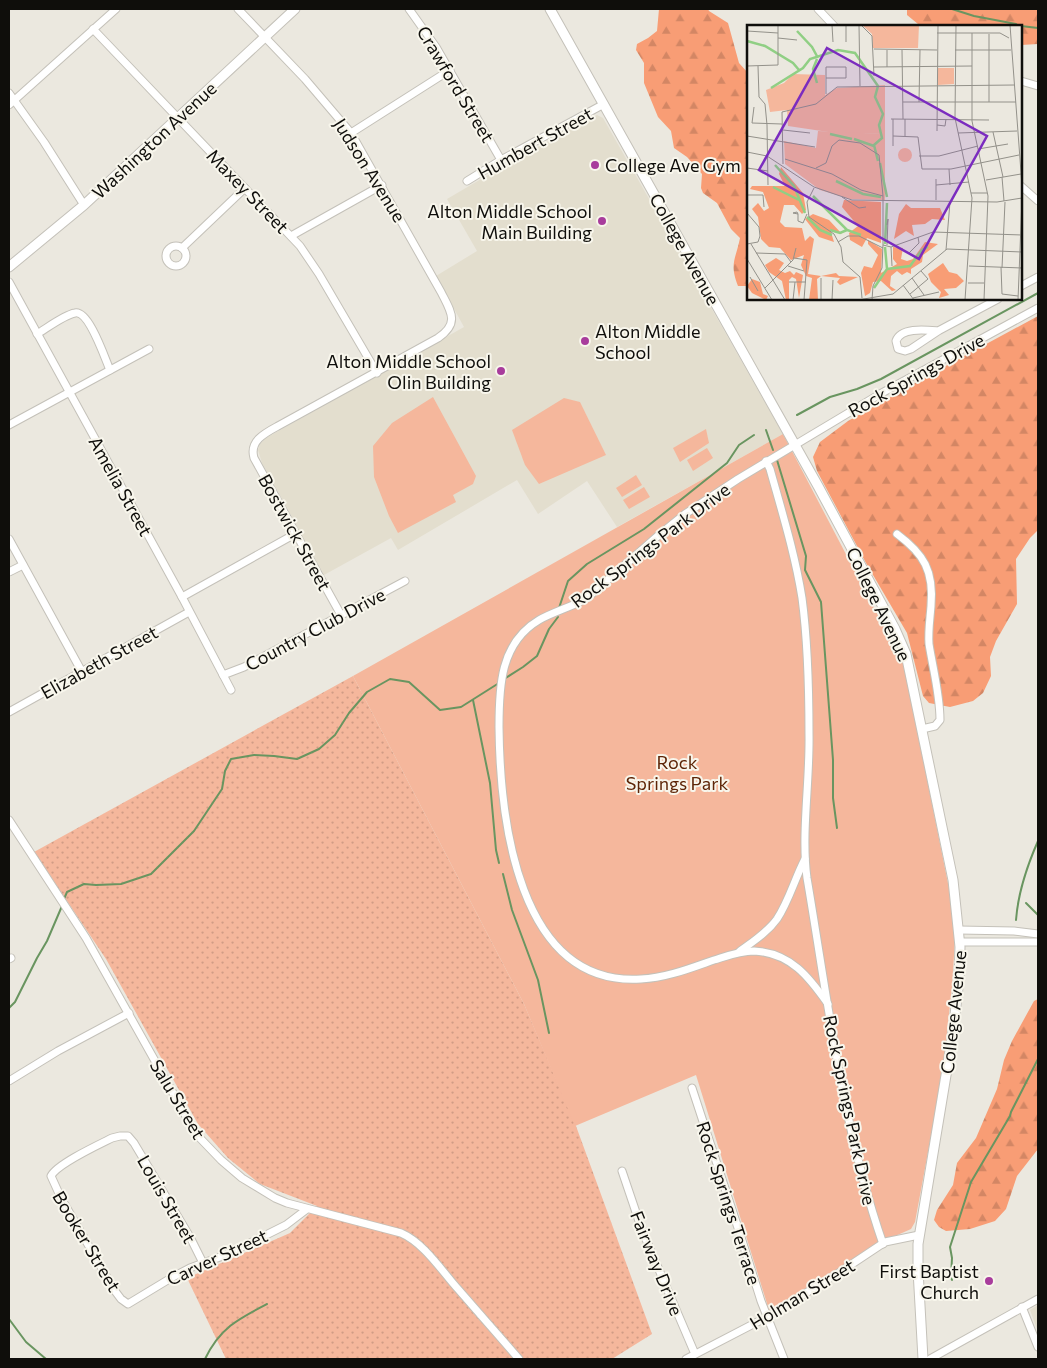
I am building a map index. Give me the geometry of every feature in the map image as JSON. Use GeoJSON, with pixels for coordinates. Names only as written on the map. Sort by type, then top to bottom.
{"type":"FeatureCollection","features":[{"type":"Feature","properties":{"kind":"main road","name":"Washington Avenue"},"geometry":{"type":"LineString","coordinates":[[9,267],[84,205],[295,9]]}},
{"type":"Feature","properties":{"kind":"main road","name":"College Avenue"},"geometry":{"type":"LineString","coordinates":[[553,10],[795,444],[904,647],[951,871],[960,942],[959,979],[953,1033],[919,1235],[918,1270],[923,1359]]}},
{"type":"Feature","properties":{"kind":"street"},"geometry":{"type":"LineString","coordinates":[[11,103],[114,9]]}},
{"type":"Feature","properties":{"kind":"street","name":"Judson Avenue"},"geometry":{"type":"LineString","coordinates":[[238,9],[305,79],[351,133],[382,185],[441,292],[451,314],[450,327],[446,333],[377,373]]}},
{"type":"Feature","properties":{"kind":"street","name":"Crawford Street"},"geometry":{"type":"LineString","coordinates":[[409,9],[432,40],[501,160]]}},
{"type":"Feature","properties":{"kind":"street"},"geometry":{"type":"LineString","coordinates":[[818,9],[833,25]]}},
{"type":"Feature","properties":{"kind":"street","name":"Maxey Street"},"geometry":{"type":"LineString","coordinates":[[94,29],[291,236],[319,274],[377,373]]}},
{"type":"Feature","properties":{"kind":"street"},"geometry":{"type":"LineString","coordinates":[[351,133],[450,70]]}},
{"type":"Feature","properties":{"kind":"street"},"geometry":{"type":"LineString","coordinates":[[1022,81],[1038,86]]}},
{"type":"Feature","properties":{"kind":"street"},"geometry":{"type":"LineString","coordinates":[[9,93],[11,103],[47,148],[84,205]]}},
{"type":"Feature","properties":{"kind":"street","name":"Humbert Street"},"geometry":{"type":"LineString","coordinates":[[467,181],[501,160],[604,104]]}},
{"type":"Feature","properties":{"kind":"street"},"geometry":{"type":"LineString","coordinates":[[291,236],[382,185]]}},
{"type":"Feature","properties":{"kind":"street"},"geometry":{"type":"LineString","coordinates":[[1022,187],[1038,200]]}},
{"type":"Feature","properties":{"kind":"street"},"geometry":{"type":"LineString","coordinates":[[182,248],[245,188]]}},
{"type":"Feature","properties":{"kind":"street"},"geometry":{"type":"LineString","coordinates":[[1022,285],[1038,277]]}},
{"type":"Feature","properties":{"kind":"street","name":"Amelia Street"},"geometry":{"type":"LineString","coordinates":[[9,282],[231,690]]}},
{"type":"Feature","properties":{"kind":"street"},"geometry":{"type":"LineString","coordinates":[[938,331],[908,331],[901,334],[896,340],[898,349],[905,351],[910,349],[938,331],[996,300]]}},
{"type":"Feature","properties":{"kind":"street","name":"Rock Springs Drive"},"geometry":{"type":"LineString","coordinates":[[795,444],[880,394],[1038,308]]}},
{"type":"Feature","properties":{"kind":"street"},"geometry":{"type":"LineString","coordinates":[[37,334],[74,313],[81,314],[88,321],[110,370]]}},
{"type":"Feature","properties":{"kind":"street"},"geometry":{"type":"LineString","coordinates":[[9,425],[149,349]]}},
{"type":"Feature","properties":{"kind":"street","name":"Bostwick Street"},"geometry":{"type":"LineString","coordinates":[[341,615],[254,458],[253,448],[262,435],[377,373]]}},
{"type":"Feature","properties":{"kind":"street","name":"Rock Springs Park Drive"},"geometry":{"type":"LineString","coordinates":[[795,444],[686,514],[587,598],[576,605],[550,614],[528,628],[516,640],[507,657],[499,694],[502,773],[512,846],[521,880],[533,913],[549,938],[577,964],[596,974],[626,980],[658,977],[739,952],[762,952],[791,963],[805,973],[828,1004]]}},
{"type":"Feature","properties":{"kind":"street","name":"Rock Springs Park Drive"},"geometry":{"type":"LineString","coordinates":[[766,461],[789,536],[802,598],[806,630],[810,737],[805,858],[828,1004],[856,1154],[871,1210],[883,1244]]}},
{"type":"Feature","properties":{"kind":"street"},"geometry":{"type":"LineString","coordinates":[[182,597],[295,534]]}},
{"type":"Feature","properties":{"kind":"street"},"geometry":{"type":"LineString","coordinates":[[897,534],[909,543],[923,558],[931,581],[929,636],[940,720],[935,726],[922,729]]}},
{"type":"Feature","properties":{"kind":"street"},"geometry":{"type":"LineString","coordinates":[[9,539],[82,672]]}},
{"type":"Feature","properties":{"kind":"street"},"geometry":{"type":"LineString","coordinates":[[9,572],[23,565]]}},
{"type":"Feature","properties":{"kind":"street","name":"Country Club Drive"},"geometry":{"type":"LineString","coordinates":[[224,675],[244,667],[405,581]]}},
{"type":"Feature","properties":{"kind":"street","name":"Elizabeth Street"},"geometry":{"type":"LineString","coordinates":[[9,712],[189,612]]}},
{"type":"Feature","properties":{"kind":"street","name":"Salu Street"},"geometry":{"type":"LineString","coordinates":[[9,820],[86,938],[187,1120],[208,1148],[228,1167],[257,1188],[275,1198],[307,1209],[401,1233],[409,1237],[416,1242],[445,1274],[519,1359]]}},
{"type":"Feature","properties":{"kind":"street","name":"Rock Springs Park Drive"},"geometry":{"type":"LineString","coordinates":[[739,952],[761,935],[776,920],[805,858]]}},
{"type":"Feature","properties":{"kind":"street"},"geometry":{"type":"LineString","coordinates":[[959,930],[1014,931],[1038,934]]}},
{"type":"Feature","properties":{"kind":"street"},"geometry":{"type":"LineString","coordinates":[[960,942],[1038,942]]}},
{"type":"Feature","properties":{"kind":"street"},"geometry":{"type":"LineString","coordinates":[[9,1081],[58,1051],[129,1013]]}},
{"type":"Feature","properties":{"kind":"street","name":"Rock Springs Terrace"},"geometry":{"type":"LineString","coordinates":[[692,1088],[767,1317],[784,1359]]}},
{"type":"Feature","properties":{"kind":"street","name":"Louis Street"},"geometry":{"type":"LineString","coordinates":[[51,1176],[55,1170],[90,1149],[120,1136],[128,1136],[170,1202],[203,1263]]}},
{"type":"Feature","properties":{"kind":"street","name":"Fairway Drive"},"geometry":{"type":"LineString","coordinates":[[622,1171],[642,1230],[695,1354]]}},
{"type":"Feature","properties":{"kind":"street","name":"Booker Street"},"geometry":{"type":"LineString","coordinates":[[51,1176],[60,1198],[101,1269],[115,1291],[126,1303]]}},
{"type":"Feature","properties":{"kind":"street","name":"Carver Street"},"geometry":{"type":"LineString","coordinates":[[126,1303],[130,1303],[171,1278],[228,1254],[286,1224],[307,1209]]}},
{"type":"Feature","properties":{"kind":"street","name":"Holman Street"},"geometry":{"type":"LineString","coordinates":[[686,1359],[767,1317],[816,1288],[883,1244],[892,1240],[919,1235]]}},
{"type":"Feature","properties":{"kind":"street"},"geometry":{"type":"LineString","coordinates":[[930,1359],[1038,1298]]}},
{"type":"Feature","properties":{"kind":"street"},"geometry":{"type":"LineString","coordinates":[[1022,1308],[1038,1347]]}},
{"type":"Feature","properties":{"kind":"shaded area","name":"Alton Middle School"},"geometry":{"type":"Polygon","coordinates":[[[597,115],[603,118],[783,434],[617,527],[587,481],[538,514],[517,480],[398,550],[391,538],[324,575],[262,463],[258,450],[260,444],[266,438],[464,327],[436,276],[477,251],[447,199],[597,115]]]}},
{"type":"Feature","properties":{"kind":"shaded area"},"geometry":{"type":"Polygon","coordinates":[[[1038,1305],[1038,1332],[1030,1310],[1038,1305]]]}},
{"type":"Feature","properties":{"kind":"green space"},"geometry":{"type":"Polygon","coordinates":[[[659,9],[708,9],[728,23],[739,63],[747,72],[747,286],[738,286],[734,272],[734,261],[740,238],[731,229],[717,203],[703,193],[701,188],[702,174],[687,157],[674,148],[671,131],[658,117],[644,83],[644,63],[636,50],[637,44],[657,31],[659,9]]]}},
{"type":"Feature","properties":{"kind":"green space"},"geometry":{"type":"Polygon","coordinates":[[[907,9],[1038,9],[1038,44],[1022,45],[1022,25],[924,25],[918,24],[907,15],[907,9]]]}},
{"type":"Feature","properties":{"kind":"green space"},"geometry":{"type":"Polygon","coordinates":[[[1038,316],[1038,530],[1030,538],[1016,559],[1017,604],[996,641],[990,657],[991,676],[983,693],[973,701],[950,707],[929,703],[923,696],[907,633],[866,563],[817,471],[813,457],[820,442],[848,421],[1038,316]]]}},
{"type":"Feature","properties":{"kind":"green space"},"geometry":{"type":"Polygon","coordinates":[[[433,397],[476,476],[473,484],[453,495],[456,502],[398,533],[389,516],[374,477],[373,446],[392,423],[433,397]]]}},
{"type":"Feature","properties":{"kind":"green space"},"geometry":{"type":"Polygon","coordinates":[[[564,398],[580,402],[606,455],[539,484],[525,465],[512,430],[564,398]]]}},
{"type":"Feature","properties":{"kind":"green space"},"geometry":{"type":"Polygon","coordinates":[[[706,429],[709,443],[680,462],[673,448],[706,429]]]}},
{"type":"Feature","properties":{"kind":"green space","name":"Rock Springs Park"},"geometry":{"type":"Polygon","coordinates":[[[783,434],[904,665],[951,898],[955,939],[952,987],[942,1077],[915,1222],[911,1229],[875,1245],[822,1280],[769,1310],[696,1075],[575,1126],[524,1004],[353,676],[783,434]]]}},
{"type":"Feature","properties":{"kind":"green space"},"geometry":{"type":"Polygon","coordinates":[[[707,448],[713,458],[693,471],[687,460],[707,448]]]}},
{"type":"Feature","properties":{"kind":"green space"},"geometry":{"type":"Polygon","coordinates":[[[636,475],[642,485],[622,497],[616,488],[636,475]]]}},
{"type":"Feature","properties":{"kind":"green space"},"geometry":{"type":"Polygon","coordinates":[[[644,487],[650,497],[629,509],[623,500],[644,487]]]}},
{"type":"Feature","properties":{"kind":"green space"},"geometry":{"type":"Polygon","coordinates":[[[353,676],[524,1004],[576,1126],[652,1334],[612,1359],[226,1359],[187,1278],[290,1233],[317,1206],[260,1184],[228,1158],[198,1124],[106,959],[34,852],[353,676]]]}},
{"type":"Feature","properties":{"kind":"green space"},"geometry":{"type":"Polygon","coordinates":[[[1038,999],[1038,1149],[1017,1176],[1006,1209],[995,1221],[970,1229],[946,1231],[939,1227],[934,1220],[937,1210],[953,1185],[957,1163],[976,1138],[997,1089],[1004,1060],[1012,1041],[1034,1001],[1038,999]]]}},
{"type":"Feature","properties":{"kind":"waterway"},"geometry":{"type":"LineString","coordinates":[[952,9],[974,16],[1017,25]]}},
{"type":"Feature","properties":{"kind":"waterway"},"geometry":{"type":"LineString","coordinates":[[1022,26],[1038,28]]}},
{"type":"Feature","properties":{"kind":"waterway"},"geometry":{"type":"LineString","coordinates":[[797,415],[830,397],[881,379],[1038,293]]}},
{"type":"Feature","properties":{"kind":"waterway"},"geometry":{"type":"LineString","coordinates":[[766,430],[773,450]]}},
{"type":"Feature","properties":{"kind":"waterway"},"geometry":{"type":"LineString","coordinates":[[559,608],[568,581],[587,564],[644,529],[727,463],[739,445],[754,435]]}},
{"type":"Feature","properties":{"kind":"waterway"},"geometry":{"type":"LineString","coordinates":[[777,460],[806,556],[805,570],[821,602],[833,760],[833,798],[837,828]]}},
{"type":"Feature","properties":{"kind":"waterway"},"geometry":{"type":"LineString","coordinates":[[504,679],[537,656],[549,629],[558,617]]}},
{"type":"Feature","properties":{"kind":"waterway"},"geometry":{"type":"LineString","coordinates":[[64,899],[67,892],[84,884],[121,884],[151,874],[194,831],[222,789],[225,771],[231,759],[254,755],[297,759],[319,749],[335,735],[349,713],[367,692],[390,679],[409,682],[440,710],[461,707],[499,683]]}},
{"type":"Feature","properties":{"kind":"waterway"},"geometry":{"type":"LineString","coordinates":[[473,700],[490,783],[496,850],[499,863]]}},
{"type":"Feature","properties":{"kind":"waterway"},"geometry":{"type":"LineString","coordinates":[[1016,920],[1024,880],[1038,841]]}},
{"type":"Feature","properties":{"kind":"waterway"},"geometry":{"type":"LineString","coordinates":[[503,874],[512,910],[538,980],[549,1033]]}},
{"type":"Feature","properties":{"kind":"waterway"},"geometry":{"type":"LineString","coordinates":[[1026,903],[1038,915]]}},
{"type":"Feature","properties":{"kind":"waterway"},"geometry":{"type":"LineString","coordinates":[[9,1008],[15,1002],[47,941],[62,906]]}},
{"type":"Feature","properties":{"kind":"waterway"},"geometry":{"type":"LineString","coordinates":[[952,1280],[950,1247],[971,1182],[1010,1116],[1038,1059]]}},
{"type":"Feature","properties":{"kind":"waterway"},"geometry":{"type":"LineString","coordinates":[[205,1359],[217,1339],[224,1332],[239,1320],[267,1304]]}},
{"type":"Feature","properties":{"kind":"waterway"},"geometry":{"type":"LineString","coordinates":[[9,1319],[26,1342],[46,1359]]}},
{"type":"Feature","properties":{"kind":"place","name":"College Ave Gym"},"geometry":{"type":"Point","coordinates":[595,165]}},
{"type":"Feature","properties":{"kind":"place","name":"Alton Middle School Main Building"},"geometry":{"type":"Point","coordinates":[602,221]}},
{"type":"Feature","properties":{"kind":"place","name":"Alton Middle School"},"geometry":{"type":"Point","coordinates":[585,341]}},
{"type":"Feature","properties":{"kind":"place","name":"Alton Middle School Olin Building"},"geometry":{"type":"Point","coordinates":[501,371]}},
{"type":"Feature","properties":{"kind":"place","name":"First Baptist Church"},"geometry":{"type":"Point","coordinates":[989,1281]}}]}
